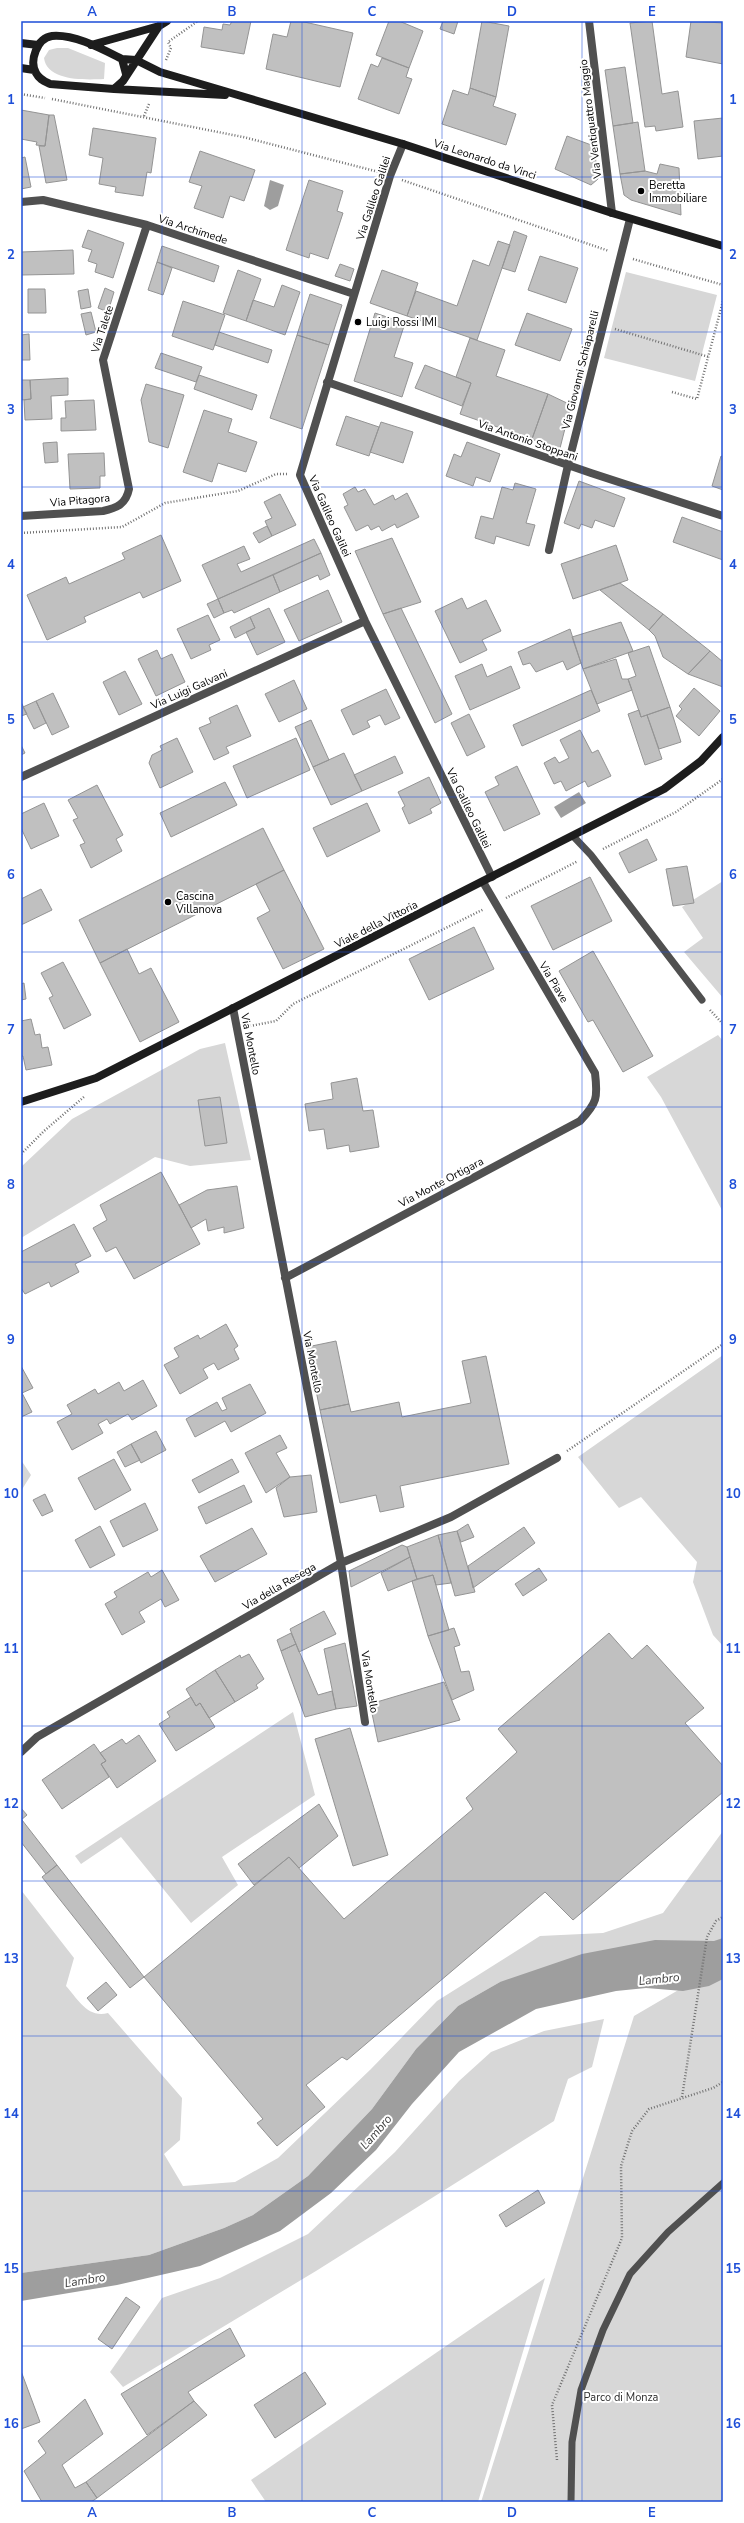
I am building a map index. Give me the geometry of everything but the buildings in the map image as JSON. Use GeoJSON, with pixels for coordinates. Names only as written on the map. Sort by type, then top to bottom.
{"type":"FeatureCollection","features":[{"type":"Feature","properties":{"kind":"street"},"geometry":{"type":"LineString","coordinates":[[91,45],[159,26],[167,21]]}},
{"type":"Feature","properties":{"kind":"street","name":"Via Ventiquattro Maggio"},"geometry":{"type":"LineString","coordinates":[[589,21],[612,213]]}},
{"type":"Feature","properties":{"kind":"street"},"geometry":{"type":"LineString","coordinates":[[114,89],[123,81],[126,74],[159,26]]}},
{"type":"Feature","properties":{"kind":"street"},"geometry":{"type":"LineString","coordinates":[[21,68],[34,70],[38,45],[45,38],[61,36],[91,45],[122,59],[126,74]]}},
{"type":"Feature","properties":{"kind":"street"},"geometry":{"type":"LineString","coordinates":[[21,43],[38,45]]}},
{"type":"Feature","properties":{"kind":"street","name":"Via Leonardo da Vinci"},"geometry":{"type":"LineString","coordinates":[[122,59],[136,60],[160,72],[403,144],[630,219],[723,246]]}},
{"type":"Feature","properties":{"kind":"street","name":"Via Leonardo da Vinci"},"geometry":{"type":"LineString","coordinates":[[34,70],[41,80],[50,84],[239,96]]}},
{"type":"Feature","properties":{"kind":"street","name":"Via Galileo Galilei"},"geometry":{"type":"LineString","coordinates":[[403,144],[390,176],[300,475],[366,621],[492,877]]}},
{"type":"Feature","properties":{"kind":"street","name":"Via Archimede"},"geometry":{"type":"LineString","coordinates":[[21,202],[43,200],[147,226],[354,294]]}},
{"type":"Feature","properties":{"kind":"street","name":"Via Giovanni Schiaparelli"},"geometry":{"type":"LineString","coordinates":[[549,550],[568,465],[630,219]]}},
{"type":"Feature","properties":{"kind":"street","name":"Via Talete"},"geometry":{"type":"LineString","coordinates":[[129,489],[103,360],[147,226]]}},
{"type":"Feature","properties":{"kind":"street","name":"Via Antonio Stoppani"},"geometry":{"type":"LineString","coordinates":[[327,382],[568,465],[723,516]]}},
{"type":"Feature","properties":{"kind":"street","name":"Via Pitagora"},"geometry":{"type":"LineString","coordinates":[[21,516],[115,508],[124,503],[129,489]]}},
{"type":"Feature","properties":{"kind":"street","name":"Via Luigi Galvani"},"geometry":{"type":"LineString","coordinates":[[21,777],[366,621]]}},
{"type":"Feature","properties":{"kind":"street","name":"Viale della Vittoria"},"geometry":{"type":"LineString","coordinates":[[21,1102],[96,1078],[664,789],[681,778],[701,761],[723,737]]}},
{"type":"Feature","properties":{"kind":"street","name":"Via Piave"},"geometry":{"type":"LineString","coordinates":[[483,882],[595,1073],[597,1096]]}},
{"type":"Feature","properties":{"kind":"street","name":"Via Montello"},"geometry":{"type":"LineString","coordinates":[[233,1008],[341,1563],[365,1722]]}},
{"type":"Feature","properties":{"kind":"street","name":"Via Monte Ortigara"},"geometry":{"type":"LineString","coordinates":[[285,1278],[580,1121],[593,1108],[597,1096]]}},
{"type":"Feature","properties":{"kind":"street","name":"Via della Resega"},"geometry":{"type":"LineString","coordinates":[[21,1752],[37,1737],[341,1563],[451,1517],[557,1458]]}},
{"type":"Feature","properties":{"kind":"lane"},"geometry":{"type":"LineString","coordinates":[[573,836],[591,855],[702,1000]]}},
{"type":"Feature","properties":{"kind":"lane"},"geometry":{"type":"LineString","coordinates":[[571,2502],[572,2442],[581,2390],[603,2330],[630,2274],[668,2232],[723,2184]]}},
{"type":"Feature","properties":{"kind":"path"},"geometry":{"type":"LineString","coordinates":[[672,392],[698,398],[723,301]]}},
{"type":"Feature","properties":{"kind":"path"},"geometry":{"type":"LineString","coordinates":[[603,326],[709,357]]}},
{"type":"Feature","properties":{"kind":"path"},"geometry":{"type":"LineString","coordinates":[[21,533],[122,527],[165,503],[238,491],[276,474],[300,475]]}},
{"type":"Feature","properties":{"kind":"path"},"geometry":{"type":"LineString","coordinates":[[237,1029],[276,1021],[293,1004],[676,812],[723,779]]}},
{"type":"Feature","properties":{"kind":"path"},"geometry":{"type":"LineString","coordinates":[[702,1000],[723,1024]]}},
{"type":"Feature","properties":{"kind":"path"},"geometry":{"type":"LineString","coordinates":[[21,1154],[44,1131],[92,1093]]}},
{"type":"Feature","properties":{"kind":"path"},"geometry":{"type":"LineString","coordinates":[[557,1458],[723,1344]]}},
{"type":"Feature","properties":{"kind":"path"},"geometry":{"type":"LineString","coordinates":[[682,2097],[707,1937],[716,1921],[723,1917]]}},
{"type":"Feature","properties":{"kind":"path"},"geometry":{"type":"LineString","coordinates":[[558,2467],[552,2405],[622,2238],[621,2166],[632,2131],[649,2109],[713,2088],[723,2082]]}},
{"type":"Feature","properties":{"kind":"green space"},"geometry":{"type":"Polygon","coordinates":[[[68,48],[105,63],[104,79],[68,78],[52,71],[47,66],[44,58],[49,50],[68,48]]]}},
{"type":"Feature","properties":{"kind":"green space"},"geometry":{"type":"Polygon","coordinates":[[[626,272],[717,295],[695,381],[604,358],[626,272]]]}},
{"type":"Feature","properties":{"kind":"green space"},"geometry":{"type":"Polygon","coordinates":[[[723,881],[723,998],[684,952],[703,938],[682,907],[723,881]]]}},
{"type":"Feature","properties":{"kind":"green space"},"geometry":{"type":"Polygon","coordinates":[[[718,1035],[723,1041],[723,1212],[661,1097],[647,1077],[718,1035]]]}},
{"type":"Feature","properties":{"kind":"green space"},"geometry":{"type":"Polygon","coordinates":[[[225,1043],[251,1160],[190,1166],[155,1157],[21,1238],[21,1167],[72,1119],[200,1049],[225,1043]]]}},
{"type":"Feature","properties":{"kind":"green space"},"geometry":{"type":"Polygon","coordinates":[[[723,1355],[723,1646],[713,1635],[693,1582],[697,1562],[641,1497],[619,1508],[578,1457],[723,1355]]]}},
{"type":"Feature","properties":{"kind":"green space"},"geometry":{"type":"Polygon","coordinates":[[[21,1460],[31,1475],[21,1491],[21,1460]]]}},
{"type":"Feature","properties":{"kind":"green space"},"geometry":{"type":"Polygon","coordinates":[[[293,1712],[315,1795],[222,1857],[238,1885],[191,1923],[121,1837],[81,1864],[75,1856],[293,1712]]]}},
{"type":"Feature","properties":{"kind":"green space","name":"Parco di Monza"},"geometry":{"type":"Polygon","coordinates":[[[723,1831],[723,2502],[481,2502],[634,2016],[687,1985],[500,1982],[458,2006],[416,2049],[372,2109],[308,2176],[253,2215],[224,2228],[149,2255],[21,2273],[21,1890],[74,1958],[66,1986],[89,2010],[101,2014],[108,2013],[182,2098],[180,2140],[164,2154],[183,2186],[235,2182],[278,2158],[371,2069],[437,2001],[540,1936],[603,1933],[663,1913],[723,1831]]]}},
{"type":"Feature","properties":{"kind":"green space"},"geometry":{"type":"Polygon","coordinates":[[[604,2019],[592,2067],[568,2079],[554,2121],[316,2271],[123,2387],[110,2372],[162,2298],[220,2278],[308,2234],[395,2152],[459,2081],[491,2052],[544,2031],[604,2019]]]}},
{"type":"Feature","properties":{"kind":"green space"},"geometry":{"type":"Polygon","coordinates":[[[545,2278],[478,2502],[266,2502],[251,2480],[545,2278]]]}},
{"type":"Feature","properties":{"kind":"water"},"geometry":{"type":"Polygon","coordinates":[[[270,180],[284,185],[278,206],[270,210],[264,206],[270,180]]]}},
{"type":"Feature","properties":{"kind":"water"},"geometry":{"type":"Polygon","coordinates":[[[579,792],[586,803],[561,818],[554,807],[579,792]]]}},
{"type":"Feature","properties":{"kind":"water","name":"Lambro"},"geometry":{"type":"Polygon","coordinates":[[[723,1938],[723,1979],[709,1986],[683,1991],[646,1988],[616,1991],[536,2009],[459,2052],[412,2104],[376,2150],[331,2193],[280,2231],[200,2266],[117,2285],[21,2301],[21,2273],[149,2255],[224,2228],[253,2215],[308,2176],[372,2109],[416,2049],[458,2006],[500,1982],[582,1954],[655,1940],[714,1941],[723,1938]]]}},
{"type":"Feature","properties":{"kind":"place","name":"Beretta Immobiliare"},"geometry":{"type":"Point","coordinates":[641,191]}},
{"type":"Feature","properties":{"kind":"place","name":"Luigi Rossi IMI"},"geometry":{"type":"Point","coordinates":[358,322]}},
{"type":"Feature","properties":{"kind":"place","name":"Cascina Villanova"},"geometry":{"type":"Point","coordinates":[168,902]}}]}
